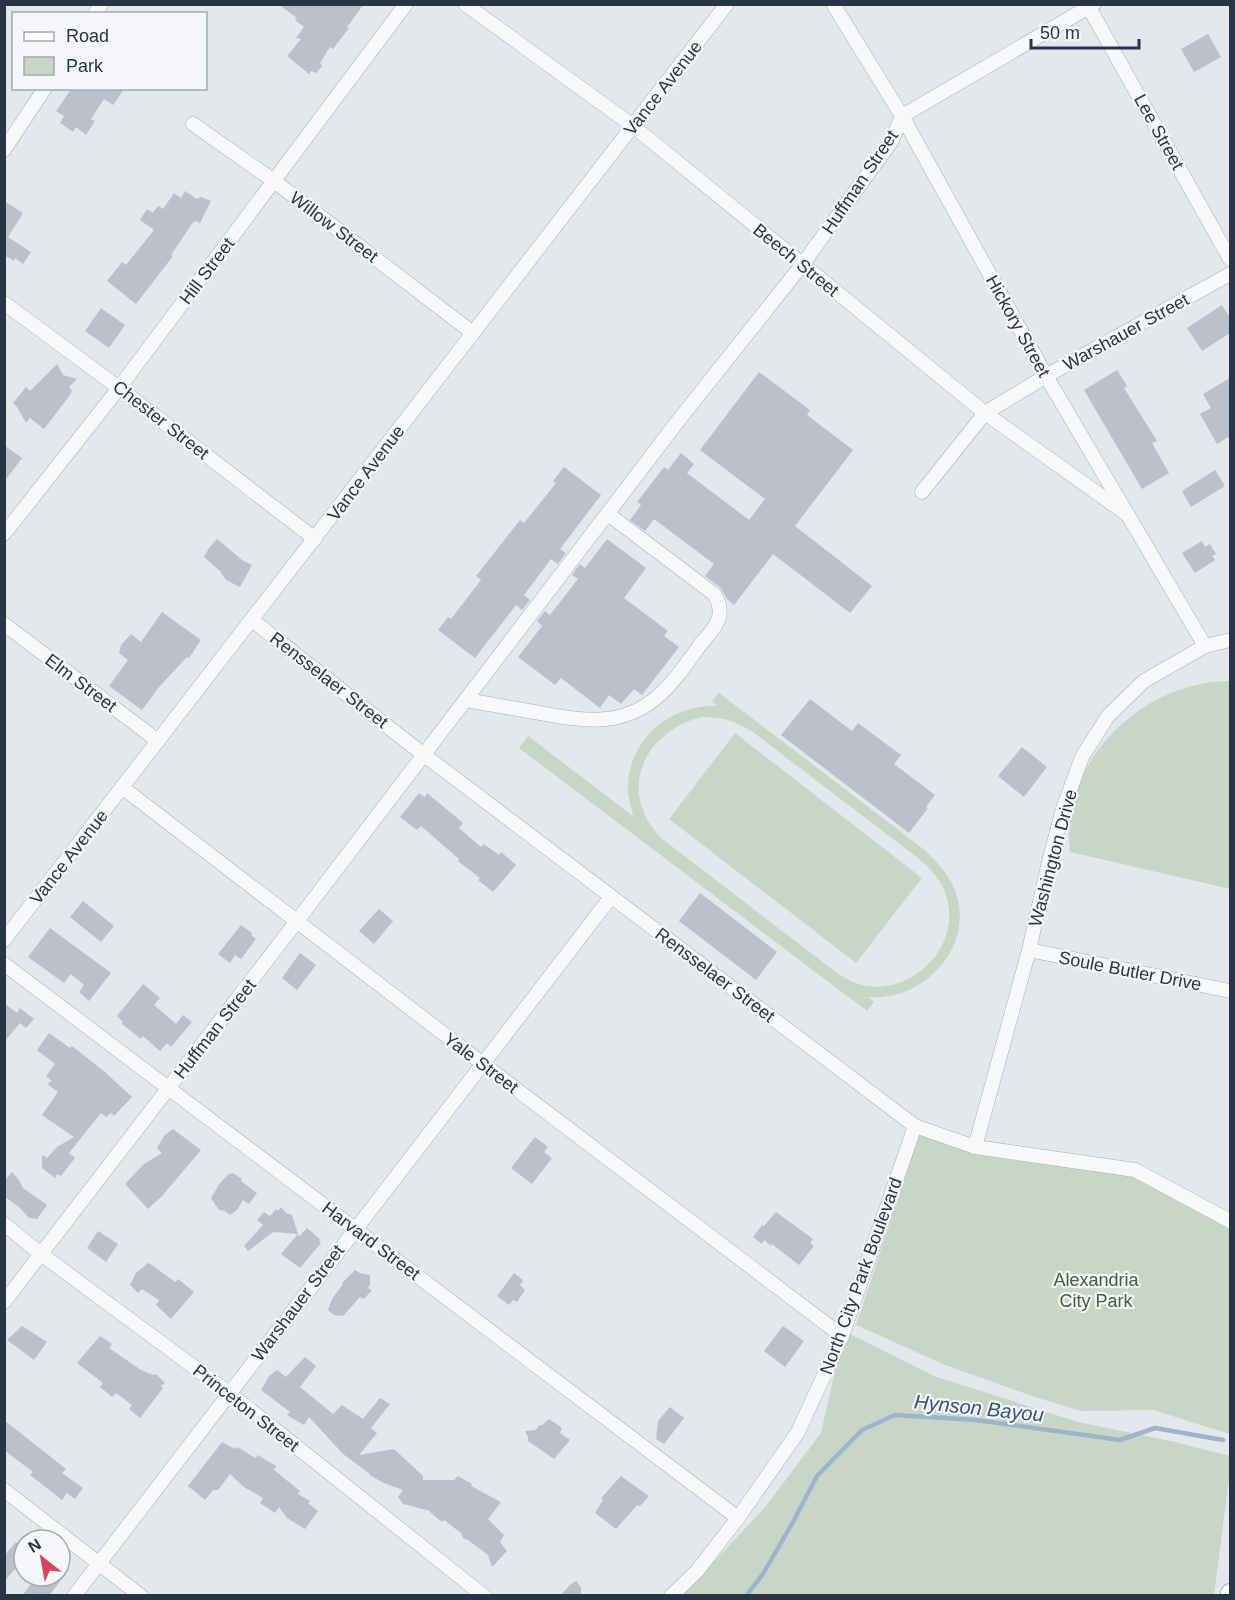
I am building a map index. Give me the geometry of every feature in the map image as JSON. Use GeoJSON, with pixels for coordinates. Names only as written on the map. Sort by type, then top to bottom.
{"type":"FeatureCollection","features":[{"type":"Feature","properties":{"kind":"street","name":"Hill Street"},"geometry":{"type":"LineString","coordinates":[[4,534],[119,388],[406,4]]}},
{"type":"Feature","properties":{"kind":"street","name":"Beech Street"},"geometry":{"type":"LineString","coordinates":[[465,4],[633,126],[985,413],[1128,515]]}},
{"type":"Feature","properties":{"kind":"street","name":"Vance Avenue"},"geometry":{"type":"LineString","coordinates":[[4,940],[727,4]]}},
{"type":"Feature","properties":{"kind":"street","name":"Hickory Street"},"geometry":{"type":"LineString","coordinates":[[832,4],[902,116],[1046,376],[1205,646]]}},
{"type":"Feature","properties":{"kind":"street","name":"Huffman Street"},"geometry":{"type":"LineString","coordinates":[[4,1302],[678,422],[802,265],[891,142],[902,116],[1090,5]]}},
{"type":"Feature","properties":{"kind":"street","name":"Lee Street"},"geometry":{"type":"LineString","coordinates":[[1090,5],[1230,259]]}},
{"type":"Feature","properties":{"kind":"street"},"geometry":{"type":"LineString","coordinates":[[4,150],[44,90]]}},
{"type":"Feature","properties":{"kind":"street","name":"Willow Street"},"geometry":{"type":"LineString","coordinates":[[193,124],[274,181],[473,333]]}},
{"type":"Feature","properties":{"kind":"street","name":"Warshauer Street"},"geometry":{"type":"LineString","coordinates":[[921,492],[985,413],[1046,376],[1230,274]]}},
{"type":"Feature","properties":{"kind":"street","name":"Chester Street"},"geometry":{"type":"LineString","coordinates":[[4,303],[119,388],[315,539]]}},
{"type":"Feature","properties":{"kind":"street"},"geometry":{"type":"LineString","coordinates":[[466,700],[578,720],[603,720],[624,716],[640,709],[657,698],[676,677],[714,627],[720,616],[720,604],[714,594],[608,514]]}},
{"type":"Feature","properties":{"kind":"street","name":"Rensselaer Street"},"geometry":{"type":"LineString","coordinates":[[252,620],[424,755],[915,1126],[975,1147],[1135,1170],[1230,1221]]}},
{"type":"Feature","properties":{"kind":"street","name":"Elm Street"},"geometry":{"type":"LineString","coordinates":[[4,624],[158,741]]}},
{"type":"Feature","properties":{"kind":"street","name":"Washington Drive"},"geometry":{"type":"LineString","coordinates":[[975,1147],[1029,950],[1060,819],[1082,757],[1108,716],[1144,681],[1205,646],[1230,640]]}},
{"type":"Feature","properties":{"kind":"street","name":"Yale Street"},"geometry":{"type":"LineString","coordinates":[[123,788],[483,1065],[842,1336]]}},
{"type":"Feature","properties":{"kind":"street","name":"Warshauer Street"},"geometry":{"type":"LineString","coordinates":[[74,1596],[611,897]]}},
{"type":"Feature","properties":{"kind":"street","name":"Soule Butler Drive"},"geometry":{"type":"LineString","coordinates":[[1029,950],[1230,991]]}},
{"type":"Feature","properties":{"kind":"street","name":"Harvard Street"},"geometry":{"type":"LineString","coordinates":[[4,964],[738,1518]]}},
{"type":"Feature","properties":{"kind":"street","name":"North City Park Boulevard"},"geometry":{"type":"LineString","coordinates":[[672,1596],[697,1571],[738,1518],[798,1432],[842,1336],[915,1126]]}},
{"type":"Feature","properties":{"kind":"street","name":"Princeton Street"},"geometry":{"type":"LineString","coordinates":[[4,1224],[229,1393],[484,1596]]}},
{"type":"Feature","properties":{"kind":"street"},"geometry":{"type":"LineString","coordinates":[[4,1490],[141,1596]]}},
{"type":"Feature","properties":{"kind":"green space"},"geometry":{"type":"Polygon","coordinates":[[[1230,681],[1230,889],[1070,852],[1069,816],[1078,784],[1091,760],[1108,738],[1128,719],[1151,703],[1176,691],[1203,684],[1230,681]]]}},
{"type":"Feature","properties":{"kind":"green space"},"geometry":{"type":"Polygon","coordinates":[[[719,693],[922,848],[946,874],[954,888],[959,905],[959,924],[955,942],[947,958],[921,984],[887,997],[868,997],[874,1002],[867,1011],[519,748],[528,736],[633,816],[628,784],[637,751],[657,726],[670,717],[701,707],[718,706],[712,701],[719,693]],[[710,717],[686,722],[672,730],[649,753],[642,767],[639,782],[640,798],[652,827],[661,838],[837,973],[852,982],[880,987],[897,984],[913,977],[938,953],[949,921],[946,896],[933,873],[918,858],[754,733],[729,720],[710,717]]]}},
{"type":"Feature","properties":{"kind":"green space"},"geometry":{"type":"Polygon","coordinates":[[[735,733],[922,878],[856,963],[669,819],[735,733]]]}},
{"type":"Feature","properties":{"kind":"green space","name":"Alexandria City Park"},"geometry":{"type":"Polygon","coordinates":[[[919,1135],[1004,1159],[1133,1175],[1230,1224],[1230,1434],[1153,1410],[1081,1411],[945,1365],[856,1325],[919,1135]]]}},
{"type":"Feature","properties":{"kind":"green space"},"geometry":{"type":"Polygon","coordinates":[[[844,1331],[934,1376],[1078,1422],[1230,1456],[1230,1472],[1214,1595],[682,1596],[766,1506],[821,1433],[844,1331]]]}},
{"type":"Feature","properties":{"kind":"building"},"geometry":{"type":"Polygon","coordinates":[[[278,4],[364,4],[333,49],[330,47],[320,63],[322,66],[316,73],[311,71],[309,74],[287,56],[301,39],[296,38],[304,27],[295,20],[297,18],[278,4]]]}},
{"type":"Feature","properties":{"kind":"building"},"geometry":{"type":"Polygon","coordinates":[[[1208,34],[1221,57],[1194,72],[1181,49],[1208,34]]]}},
{"type":"Feature","properties":{"kind":"building"},"geometry":{"type":"Polygon","coordinates":[[[71,90],[124,90],[113,105],[104,99],[91,119],[95,121],[86,135],[76,127],[73,132],[60,123],[64,116],[56,111],[71,90]]]}},
{"type":"Feature","properties":{"kind":"building"},"geometry":{"type":"Polygon","coordinates":[[[185,191],[197,199],[201,197],[211,201],[200,223],[195,221],[192,224],[171,255],[173,256],[136,304],[107,281],[122,262],[126,265],[154,230],[140,220],[147,209],[153,213],[158,206],[163,209],[174,193],[181,198],[185,191]]]}},
{"type":"Feature","properties":{"kind":"building"},"geometry":{"type":"Polygon","coordinates":[[[4,201],[23,213],[8,237],[31,252],[23,264],[15,258],[14,261],[4,255],[4,201]]]}},
{"type":"Feature","properties":{"kind":"building"},"geometry":{"type":"Polygon","coordinates":[[[1222,305],[1230,318],[1230,333],[1202,351],[1187,328],[1222,305]]]}},
{"type":"Feature","properties":{"kind":"building"},"geometry":{"type":"Polygon","coordinates":[[[101,308],[125,325],[109,348],[85,331],[101,308]]]}},
{"type":"Feature","properties":{"kind":"building"},"geometry":{"type":"Polygon","coordinates":[[[57,364],[63,375],[77,379],[69,387],[72,390],[70,395],[44,429],[30,418],[26,423],[13,403],[26,387],[30,391],[57,364]]]}},
{"type":"Feature","properties":{"kind":"building"},"geometry":{"type":"Polygon","coordinates":[[[1117,370],[1127,386],[1124,388],[1157,441],[1152,443],[1169,473],[1142,489],[1084,390],[1117,370]]]}},
{"type":"Feature","properties":{"kind":"building"},"geometry":{"type":"Polygon","coordinates":[[[759,372],[810,410],[807,415],[853,450],[795,526],[872,586],[850,613],[773,554],[734,605],[727,599],[720,587],[705,576],[714,564],[654,519],[645,531],[630,520],[641,505],[637,502],[664,467],[668,470],[681,453],[694,464],[687,473],[749,520],[765,499],[700,450],[759,372]]]}},
{"type":"Feature","properties":{"kind":"building"},"geometry":{"type":"Polygon","coordinates":[[[1230,378],[1230,436],[1217,444],[1200,414],[1211,408],[1203,394],[1230,378]]]}},
{"type":"Feature","properties":{"kind":"building"},"geometry":{"type":"Polygon","coordinates":[[[4,445],[22,458],[4,482],[4,445]]]}},
{"type":"Feature","properties":{"kind":"building"},"geometry":{"type":"Polygon","coordinates":[[[564,467],[601,495],[560,549],[566,553],[558,564],[551,559],[524,595],[530,600],[522,610],[516,605],[475,658],[438,630],[448,617],[451,619],[481,580],[476,576],[520,520],[524,523],[556,483],[553,481],[564,467]]]}},
{"type":"Feature","properties":{"kind":"building"},"geometry":{"type":"Polygon","coordinates":[[[1215,470],[1225,486],[1191,507],[1182,491],[1215,470]]]}},
{"type":"Feature","properties":{"kind":"building"},"geometry":{"type":"Polygon","coordinates":[[[217,539],[242,560],[252,565],[240,587],[226,580],[220,571],[204,557],[217,539]]]}},
{"type":"Feature","properties":{"kind":"building"},"geometry":{"type":"Polygon","coordinates":[[[607,539],[646,568],[624,598],[668,631],[664,636],[679,647],[642,695],[634,689],[621,704],[609,695],[600,708],[561,678],[555,685],[518,657],[542,626],[537,621],[545,611],[550,615],[578,579],[572,575],[580,564],[585,568],[607,539]]]}},
{"type":"Feature","properties":{"kind":"building"},"geometry":{"type":"Polygon","coordinates":[[[1202,541],[1205,547],[1210,544],[1216,554],[1212,556],[1215,560],[1195,573],[1182,553],[1202,541]]]}},
{"type":"Feature","properties":{"kind":"building"},"geometry":{"type":"Polygon","coordinates":[[[162,612],[201,640],[189,658],[187,657],[159,687],[142,710],[109,686],[128,660],[119,653],[121,645],[131,634],[141,642],[162,612]]]}},
{"type":"Feature","properties":{"kind":"building"},"geometry":{"type":"Polygon","coordinates":[[[810,699],[852,731],[858,723],[901,755],[894,764],[935,795],[909,833],[781,735],[810,699]]]}},
{"type":"Feature","properties":{"kind":"building"},"geometry":{"type":"Polygon","coordinates":[[[1022,747],[1047,767],[1024,797],[998,776],[1022,747]]]}},
{"type":"Feature","properties":{"kind":"building"},"geometry":{"type":"Polygon","coordinates":[[[419,793],[425,797],[427,793],[463,823],[459,828],[481,847],[484,844],[499,855],[501,852],[516,865],[493,892],[421,826],[417,830],[400,817],[419,793]]]}},
{"type":"Feature","properties":{"kind":"building"},"geometry":{"type":"Polygon","coordinates":[[[700,893],[777,952],[756,980],[679,921],[700,893]]]}},
{"type":"Feature","properties":{"kind":"building"},"geometry":{"type":"Polygon","coordinates":[[[83,901],[114,926],[101,942],[70,917],[83,901]]]}},
{"type":"Feature","properties":{"kind":"building"},"geometry":{"type":"Polygon","coordinates":[[[379,909],[393,921],[374,944],[359,931],[379,909]]]}},
{"type":"Feature","properties":{"kind":"building"},"geometry":{"type":"Polygon","coordinates":[[[241,925],[256,939],[241,959],[235,955],[230,963],[218,954],[241,925]]]}},
{"type":"Feature","properties":{"kind":"building"},"geometry":{"type":"Polygon","coordinates":[[[50,928],[111,973],[89,1001],[79,992],[84,985],[71,974],[64,983],[28,957],[50,928]]]}},
{"type":"Feature","properties":{"kind":"building"},"geometry":{"type":"Polygon","coordinates":[[[300,953],[316,965],[297,990],[282,978],[300,953]]]}},
{"type":"Feature","properties":{"kind":"building"},"geometry":{"type":"Polygon","coordinates":[[[143,984],[160,998],[154,1005],[176,1024],[183,1015],[192,1022],[171,1047],[167,1043],[160,1051],[143,1036],[141,1039],[122,1024],[123,1022],[117,1016],[143,984]]]}},
{"type":"Feature","properties":{"kind":"building"},"geometry":{"type":"Polygon","coordinates":[[[4,1003],[17,1013],[20,1008],[34,1019],[26,1028],[20,1023],[4,1042],[4,1003]]]}},
{"type":"Feature","properties":{"kind":"building"},"geometry":{"type":"Polygon","coordinates":[[[49,1033],[70,1048],[72,1046],[132,1097],[114,1116],[111,1113],[106,1117],[101,1113],[69,1153],[75,1158],[61,1176],[57,1174],[55,1178],[42,1168],[42,1155],[47,1158],[57,1147],[74,1137],[42,1115],[58,1092],[47,1084],[52,1081],[46,1076],[55,1064],[37,1050],[49,1033]]]}},
{"type":"Feature","properties":{"kind":"building"},"geometry":{"type":"Polygon","coordinates":[[[173,1129],[201,1150],[148,1209],[125,1184],[144,1164],[162,1153],[157,1148],[164,1136],[173,1129]]]}},
{"type":"Feature","properties":{"kind":"building"},"geometry":{"type":"Polygon","coordinates":[[[535,1137],[548,1147],[544,1152],[552,1158],[532,1184],[511,1168],[535,1137]]]}},
{"type":"Feature","properties":{"kind":"building"},"geometry":{"type":"Polygon","coordinates":[[[12,1172],[23,1188],[47,1205],[37,1219],[29,1218],[4,1196],[4,1181],[12,1172]]]}},
{"type":"Feature","properties":{"kind":"building"},"geometry":{"type":"Polygon","coordinates":[[[233,1173],[257,1193],[249,1204],[243,1200],[237,1210],[230,1215],[219,1210],[211,1198],[220,1183],[233,1173]]]}},
{"type":"Feature","properties":{"kind":"building"},"geometry":{"type":"Polygon","coordinates":[[[281,1207],[286,1213],[292,1215],[299,1237],[307,1228],[320,1239],[321,1243],[300,1268],[281,1254],[298,1234],[273,1232],[248,1251],[244,1246],[263,1225],[257,1220],[264,1212],[270,1216],[281,1207]]]}},
{"type":"Feature","properties":{"kind":"building"},"geometry":{"type":"Polygon","coordinates":[[[776,1212],[813,1239],[810,1243],[814,1246],[799,1265],[772,1244],[771,1246],[764,1240],[762,1244],[753,1237],[776,1212]]]}},
{"type":"Feature","properties":{"kind":"building"},"geometry":{"type":"Polygon","coordinates":[[[98,1231],[118,1244],[106,1262],[87,1248],[98,1231]]]}},
{"type":"Feature","properties":{"kind":"building"},"geometry":{"type":"Polygon","coordinates":[[[149,1263],[175,1282],[178,1279],[194,1292],[171,1319],[156,1305],[159,1300],[142,1289],[138,1293],[130,1285],[136,1273],[149,1263]]]}},
{"type":"Feature","properties":{"kind":"building"},"geometry":{"type":"Polygon","coordinates":[[[355,1270],[370,1275],[368,1288],[372,1290],[364,1299],[360,1297],[343,1316],[334,1315],[328,1310],[332,1299],[342,1283],[355,1270]]]}},
{"type":"Feature","properties":{"kind":"building"},"geometry":{"type":"Polygon","coordinates":[[[514,1273],[523,1280],[520,1285],[525,1290],[517,1302],[513,1300],[509,1305],[497,1296],[514,1273]]]}},
{"type":"Feature","properties":{"kind":"building"},"geometry":{"type":"Polygon","coordinates":[[[22,1326],[47,1342],[34,1360],[7,1340],[22,1326]]]}},
{"type":"Feature","properties":{"kind":"building"},"geometry":{"type":"Polygon","coordinates":[[[783,1326],[804,1341],[785,1367],[764,1351],[783,1326]]]}},
{"type":"Feature","properties":{"kind":"building"},"geometry":{"type":"Polygon","coordinates":[[[100,1336],[112,1344],[109,1348],[141,1370],[156,1374],[165,1383],[140,1418],[129,1409],[132,1405],[116,1393],[112,1397],[100,1387],[103,1383],[77,1363],[100,1336]]]}},
{"type":"Feature","properties":{"kind":"building"},"geometry":{"type":"Polygon","coordinates":[[[305,1357],[316,1366],[300,1387],[333,1414],[342,1405],[363,1419],[380,1398],[390,1404],[371,1428],[377,1433],[359,1455],[394,1449],[423,1476],[423,1480],[454,1480],[458,1476],[472,1484],[471,1486],[501,1502],[488,1519],[504,1535],[500,1542],[507,1551],[492,1567],[488,1555],[463,1538],[461,1533],[444,1520],[442,1522],[430,1511],[403,1504],[398,1497],[403,1490],[369,1475],[343,1454],[309,1417],[304,1425],[287,1415],[290,1412],[261,1390],[269,1376],[277,1370],[286,1377],[305,1357]]]}},
{"type":"Feature","properties":{"kind":"building"},"geometry":{"type":"Polygon","coordinates":[[[670,1407],[684,1418],[664,1444],[656,1439],[658,1421],[670,1407]]]}},
{"type":"Feature","properties":{"kind":"building"},"geometry":{"type":"Polygon","coordinates":[[[549,1419],[562,1428],[560,1433],[570,1440],[554,1459],[528,1441],[525,1431],[536,1430],[539,1425],[549,1419]]]}},
{"type":"Feature","properties":{"kind":"building"},"geometry":{"type":"Polygon","coordinates":[[[4,1420],[66,1469],[62,1473],[83,1488],[75,1499],[67,1493],[62,1500],[30,1475],[33,1472],[4,1450],[4,1420]]]}},
{"type":"Feature","properties":{"kind":"building"},"geometry":{"type":"Polygon","coordinates":[[[222,1442],[235,1449],[238,1447],[255,1458],[258,1455],[276,1466],[274,1470],[300,1491],[298,1494],[310,1501],[308,1503],[318,1511],[305,1529],[287,1518],[279,1507],[275,1513],[260,1503],[263,1498],[244,1487],[230,1474],[218,1490],[213,1490],[205,1500],[188,1486],[222,1442]]]}},
{"type":"Feature","properties":{"kind":"building"},"geometry":{"type":"Polygon","coordinates":[[[621,1476],[649,1496],[640,1506],[637,1505],[616,1529],[595,1513],[603,1500],[601,1498],[621,1476]]]}},
{"type":"Feature","properties":{"kind":"building"},"geometry":{"type":"Polygon","coordinates":[[[12,1547],[12,1572],[4,1582],[4,1556],[12,1547]]]}},
{"type":"Feature","properties":{"kind":"building"},"geometry":{"type":"Polygon","coordinates":[[[576,1581],[581,1587],[581,1596],[560,1596],[570,1585],[576,1581]]]}},
{"type":"Feature","properties":{"kind":"building"},"geometry":{"type":"Polygon","coordinates":[[[28,1588],[55,1588],[49,1596],[22,1596],[28,1588]]]}},
{"type":"Feature","properties":{"kind":"waterway","name":"Hynson Bayou"},"geometry":{"type":"LineString","coordinates":[[746,1596],[763,1574],[817,1476],[862,1430],[895,1415],[976,1420],[1120,1440],[1155,1428],[1223,1440]]}}]}
